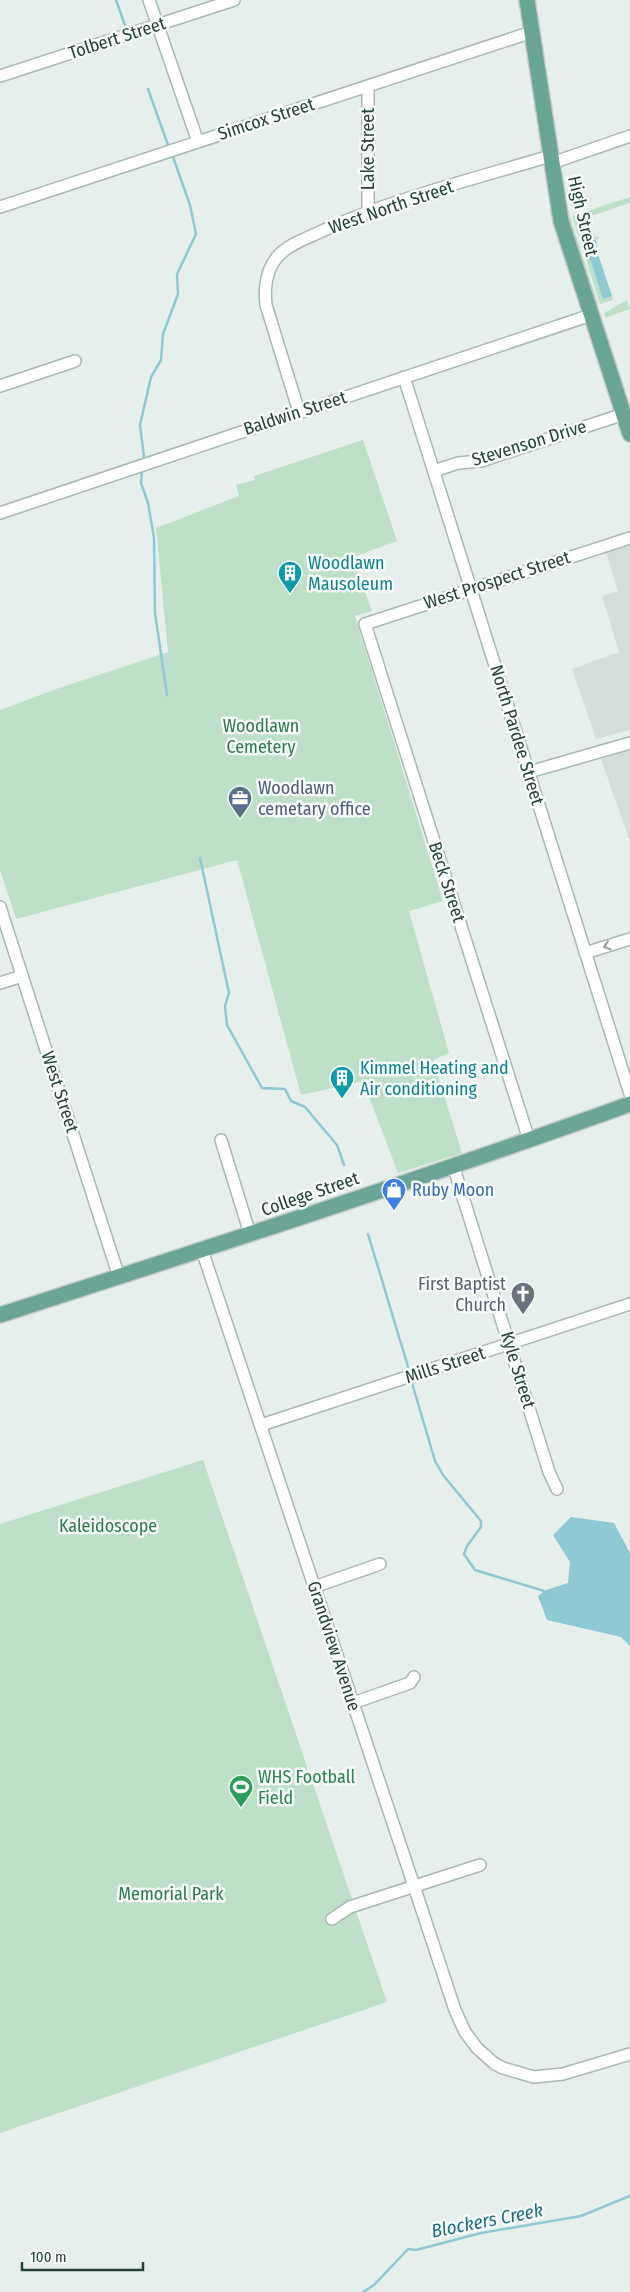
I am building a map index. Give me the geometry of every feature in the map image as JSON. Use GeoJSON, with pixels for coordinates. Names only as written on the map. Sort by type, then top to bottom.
{"type":"FeatureCollection","features":[{"type":"Feature","properties":{"kind":"main road","name":"High Street"},"geometry":{"type":"LineString","coordinates":[[527,0],[560,221],[630,434]]}},
{"type":"Feature","properties":{"kind":"main road","name":"College Street"},"geometry":{"type":"LineString","coordinates":[[0,1315],[250,1234],[630,1104]]}},
{"type":"Feature","properties":{"kind":"street"},"geometry":{"type":"LineString","coordinates":[[149,0],[198,142]]}},
{"type":"Feature","properties":{"kind":"street","name":"Tolbert Street"},"geometry":{"type":"LineString","coordinates":[[0,76],[234,0]]}},
{"type":"Feature","properties":{"kind":"street","name":"Simcox Street"},"geometry":{"type":"LineString","coordinates":[[0,207],[532,32]]}},
{"type":"Feature","properties":{"kind":"street","name":"Lake Street"},"geometry":{"type":"LineString","coordinates":[[368,86],[368,212]]}},
{"type":"Feature","properties":{"kind":"street","name":"West North Street"},"geometry":{"type":"LineString","coordinates":[[299,412],[266,305],[265,294],[268,273],[279,255],[287,248],[368,212],[630,136]]}},
{"type":"Feature","properties":{"kind":"street","name":"Baldwin Street"},"geometry":{"type":"LineString","coordinates":[[0,513],[591,315]]}},
{"type":"Feature","properties":{"kind":"street"},"geometry":{"type":"LineString","coordinates":[[0,386],[75,361]]}},
{"type":"Feature","properties":{"kind":"street","name":"North Pardee Street"},"geometry":{"type":"LineString","coordinates":[[404,377],[630,1094]]}},
{"type":"Feature","properties":{"kind":"street","name":"Stevenson Drive"},"geometry":{"type":"LineString","coordinates":[[434,471],[458,463],[481,461],[624,414]]}},
{"type":"Feature","properties":{"kind":"street","name":"West Prospect Street"},"geometry":{"type":"LineString","coordinates":[[365,624],[471,588],[630,538]]}},
{"type":"Feature","properties":{"kind":"street","name":"Beck Street"},"geometry":{"type":"LineString","coordinates":[[365,624],[529,1140]]}},
{"type":"Feature","properties":{"kind":"street"},"geometry":{"type":"LineString","coordinates":[[529,772],[630,743]]}},
{"type":"Feature","properties":{"kind":"street","name":"West Street"},"geometry":{"type":"LineString","coordinates":[[0,907],[119,1277]]}},
{"type":"Feature","properties":{"kind":"street"},"geometry":{"type":"LineString","coordinates":[[585,953],[630,939]]}},
{"type":"Feature","properties":{"kind":"street"},"geometry":{"type":"LineString","coordinates":[[0,983],[22,976]]}},
{"type":"Feature","properties":{"kind":"street"},"geometry":{"type":"LineString","coordinates":[[221,1140],[250,1234]]}},
{"type":"Feature","properties":{"kind":"street","name":"Kyle Street"},"geometry":{"type":"LineString","coordinates":[[453,1165],[549,1472],[557,1489]]}},
{"type":"Feature","properties":{"kind":"street","name":"Grandview Avenue"},"geometry":{"type":"LineString","coordinates":[[202,1250],[458,2018],[470,2040],[482,2053],[503,2068],[534,2077],[563,2074],[630,2054]]}},
{"type":"Feature","properties":{"kind":"street","name":"Mills Street"},"geometry":{"type":"LineString","coordinates":[[261,1425],[630,1304]]}},
{"type":"Feature","properties":{"kind":"street"},"geometry":{"type":"LineString","coordinates":[[314,1587],[380,1564]]}},
{"type":"Feature","properties":{"kind":"street"},"geometry":{"type":"LineString","coordinates":[[353,1703],[410,1683],[414,1677]]}},
{"type":"Feature","properties":{"kind":"street"},"geometry":{"type":"LineString","coordinates":[[332,1919],[350,1907],[480,1864]]}},
{"type":"Feature","properties":{"kind":"shaded area"},"geometry":{"type":"Polygon","coordinates":[[[630,544],[630,730],[596,739],[572,669],[619,652],[602,596],[618,591],[606,552],[630,544]]]}},
{"type":"Feature","properties":{"kind":"shaded area"},"geometry":{"type":"Polygon","coordinates":[[[630,750],[630,839],[629,839],[601,759],[630,750]]]}},
{"type":"Feature","properties":{"kind":"green space"},"geometry":{"type":"Polygon","coordinates":[[[630,197],[630,203],[588,217],[595,237],[600,237],[596,240],[592,238],[603,299],[612,296],[613,300],[600,304],[572,216],[630,197]]]}},
{"type":"Feature","properties":{"kind":"green space"},"geometry":{"type":"Polygon","coordinates":[[[570,217],[598,304],[594,302],[567,218],[570,217]]]}},
{"type":"Feature","properties":{"kind":"green space"},"geometry":{"type":"Polygon","coordinates":[[[627,300],[630,309],[605,318],[604,313],[627,300]]]}},
{"type":"Feature","properties":{"kind":"green space","name":"Woodlawn Cemetery"},"geometry":{"type":"Polygon","coordinates":[[[363,440],[397,541],[353,557],[372,611],[355,616],[443,901],[409,911],[449,1053],[433,1060],[462,1153],[398,1173],[363,1081],[301,1095],[237,860],[16,919],[0,870],[0,710],[59,688],[168,652],[156,528],[239,496],[236,485],[255,480],[254,476],[363,440]]]}},
{"type":"Feature","properties":{"kind":"green space","name":"Memorial Park"},"geometry":{"type":"Polygon","coordinates":[[[203,1460],[387,2002],[0,2133],[0,1524],[203,1460]]]}},
{"type":"Feature","properties":{"kind":"water"},"geometry":{"type":"Polygon","coordinates":[[[591,235],[593,240],[596,240],[597,251],[612,296],[603,299],[583,237],[591,235]]]}},
{"type":"Feature","properties":{"kind":"water"},"geometry":{"type":"Polygon","coordinates":[[[571,1517],[614,1523],[630,1553],[630,1646],[621,1637],[547,1620],[538,1596],[546,1590],[568,1583],[570,1562],[553,1535],[571,1517]]]}},
{"type":"Feature","properties":{"kind":"waterway"},"geometry":{"type":"LineString","coordinates":[[116,0],[126,28]]}},
{"type":"Feature","properties":{"kind":"waterway"},"geometry":{"type":"LineString","coordinates":[[148,89],[168,145]]}},
{"type":"Feature","properties":{"kind":"waterway"},"geometry":{"type":"LineString","coordinates":[[144,457],[140,425],[151,377],[161,360],[163,334],[178,294],[177,274],[196,234],[190,205],[173,157]]}},
{"type":"Feature","properties":{"kind":"waterway"},"geometry":{"type":"LineString","coordinates":[[142,471],[141,483],[148,503],[154,538],[155,613],[167,695]]}},
{"type":"Feature","properties":{"kind":"waterway"},"geometry":{"type":"LineString","coordinates":[[200,858],[229,993],[225,1006],[227,1025],[262,1088],[285,1089],[291,1101],[305,1107],[337,1145],[344,1165]]}},
{"type":"Feature","properties":{"kind":"waterway"},"geometry":{"type":"LineString","coordinates":[[368,1234],[409,1370]]}},
{"type":"Feature","properties":{"kind":"waterway"},"geometry":{"type":"LineString","coordinates":[[412,1383],[435,1461],[443,1475],[481,1521],[481,1527],[467,1546],[464,1554],[475,1570],[544,1591]]}},
{"type":"Feature","properties":{"kind":"waterway","name":"Blockers Creek"},"geometry":{"type":"LineString","coordinates":[[363,2292],[374,2285],[408,2249],[416,2250],[481,2233],[581,2216],[630,2196]]}},
{"type":"Feature","properties":{"kind":"place","name":"Woodlawn Mausoleum"},"geometry":{"type":"Point","coordinates":[290,594]}},
{"type":"Feature","properties":{"kind":"place","name":"Woodlawn cemetary office"},"geometry":{"type":"Point","coordinates":[240,819]}},
{"type":"Feature","properties":{"kind":"place","name":"Kimmel Heating and Air conditioning"},"geometry":{"type":"Point","coordinates":[342,1099]}},
{"type":"Feature","properties":{"kind":"place","name":"Ruby Moon"},"geometry":{"type":"Point","coordinates":[394,1211]}},
{"type":"Feature","properties":{"kind":"place","name":"First Baptist Church"},"geometry":{"type":"Point","coordinates":[523,1315]}},
{"type":"Feature","properties":{"kind":"place","name":"WHS Football Field"},"geometry":{"type":"Point","coordinates":[241,1808]}},
{"type":"Feature","properties":{"kind":"park label","name":"Kaleidoscope"},"geometry":{"type":"Point","coordinates":[108,1526]}}]}
